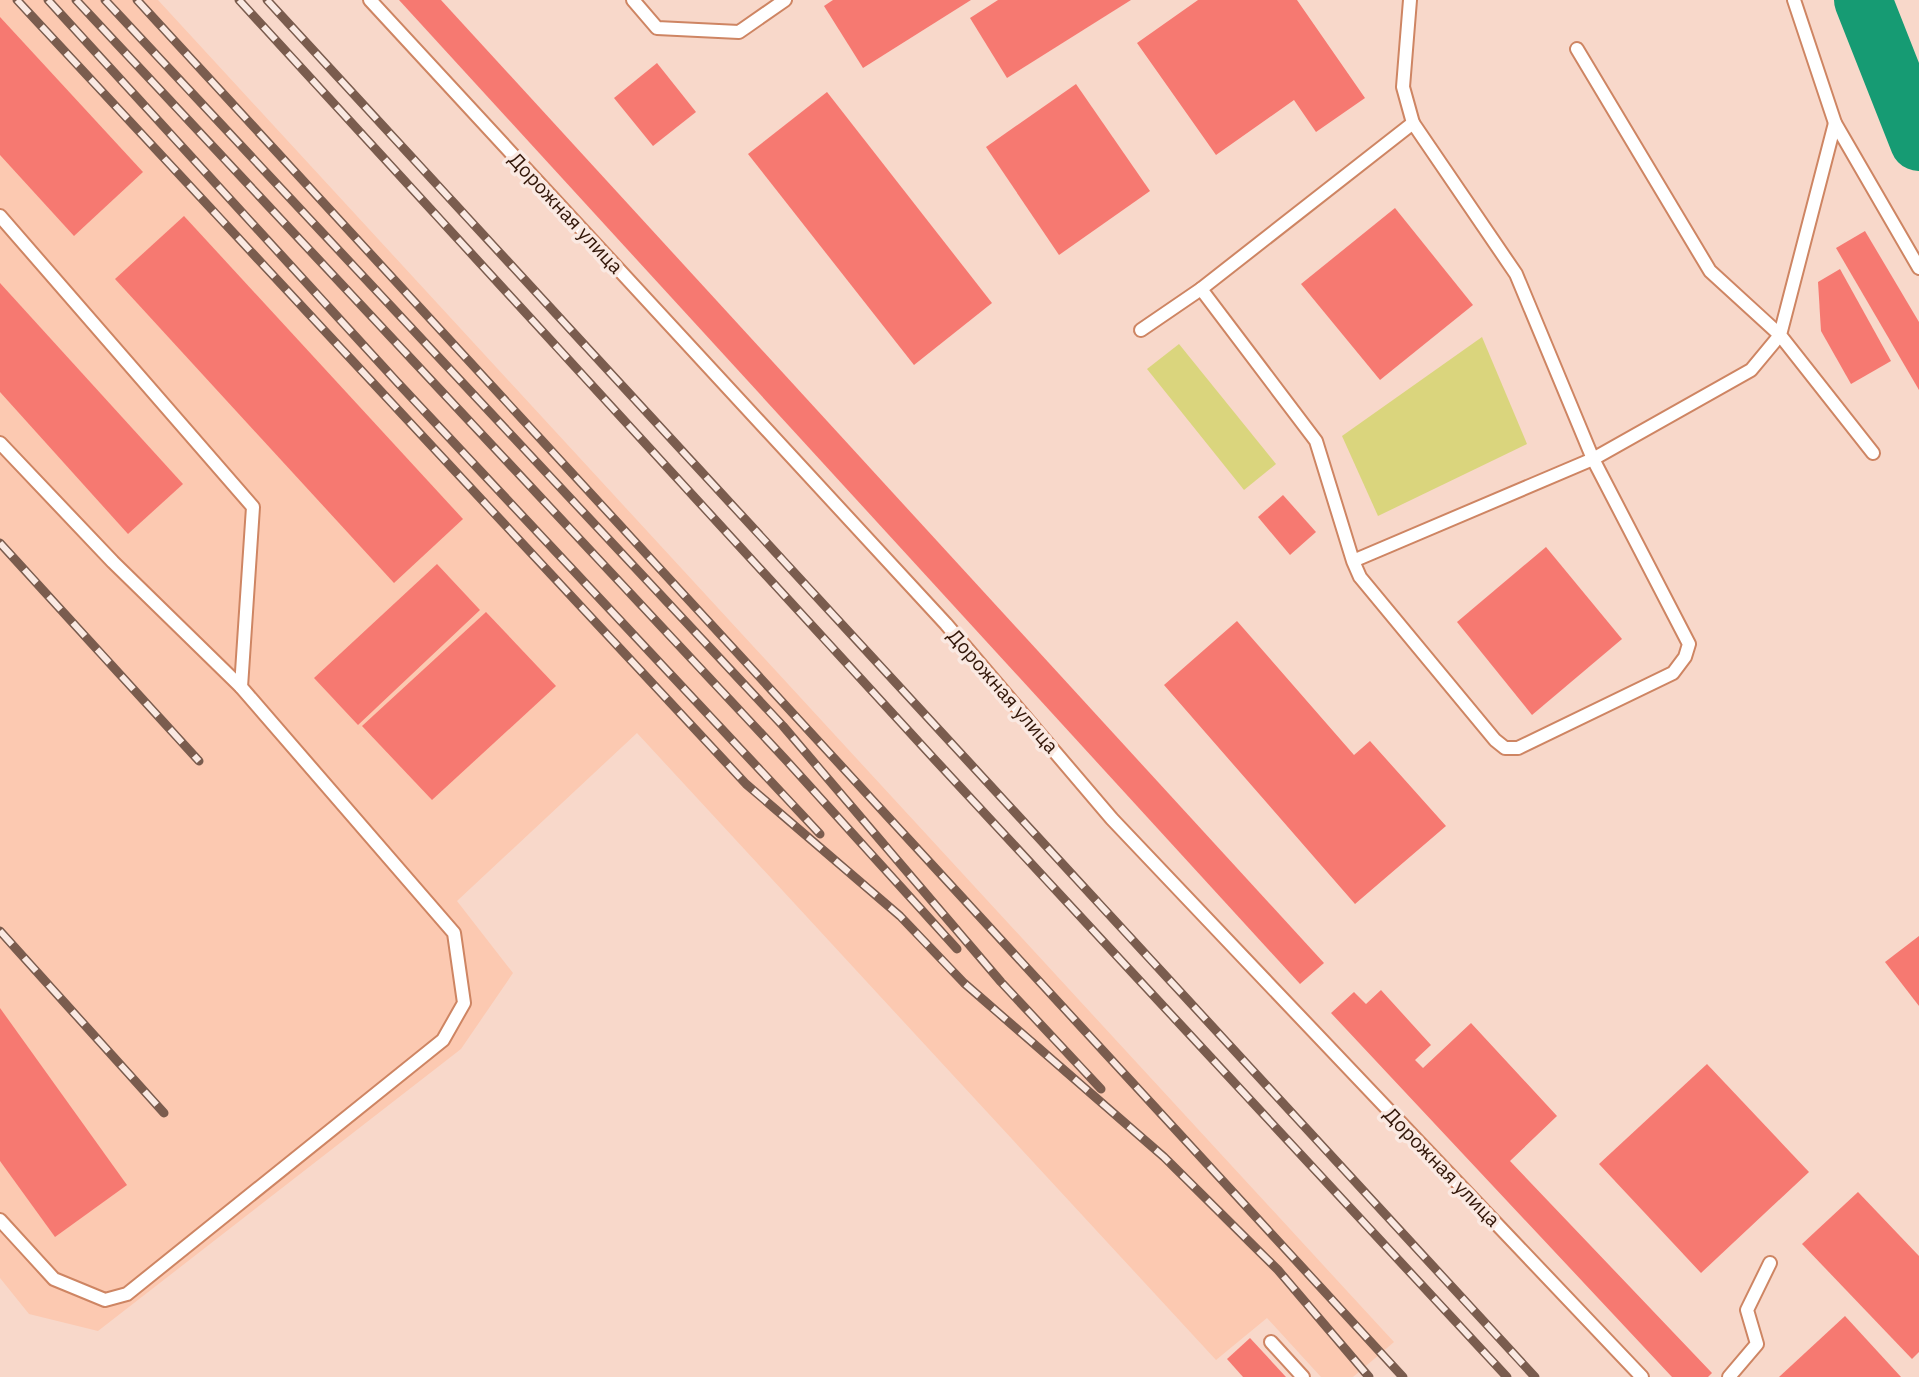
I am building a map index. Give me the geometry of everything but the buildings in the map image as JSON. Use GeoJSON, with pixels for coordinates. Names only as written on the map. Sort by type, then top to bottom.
{"type":"FeatureCollection","features":[{"type":"Feature","properties":{"kind":"lane","name":"Дорожная улица"},"geometry":{"type":"LineString","coordinates":[[370,0],[946,624],[1112,819],[1642,1377]]}},
{"type":"Feature","properties":{"kind":"lane"},"geometry":{"type":"LineString","coordinates":[[633,0],[657,28],[739,32],[785,0]]}},
{"type":"Feature","properties":{"kind":"lane"},"geometry":{"type":"LineString","coordinates":[[1201,289],[1316,441],[1360,577],[1495,740],[1505,748],[1518,748],[1673,673],[1685,657],[1689,644],[1593,459],[1516,274],[1413,123],[1403,87],[1410,0]]}},
{"type":"Feature","properties":{"kind":"lane"},"geometry":{"type":"LineString","coordinates":[[1794,0],[1835,123],[1919,268]]}},
{"type":"Feature","properties":{"kind":"lane"},"geometry":{"type":"LineString","coordinates":[[1577,49],[1710,271],[1780,335],[1873,453]]}},
{"type":"Feature","properties":{"kind":"lane"},"geometry":{"type":"LineString","coordinates":[[1141,330],[1201,289],[1413,123]]}},
{"type":"Feature","properties":{"kind":"lane"},"geometry":{"type":"LineString","coordinates":[[1353,561],[1593,459],[1751,370],[1780,335],[1835,123]]}},
{"type":"Feature","properties":{"kind":"lane"},"geometry":{"type":"LineString","coordinates":[[0,216],[253,507],[241,687]]}},
{"type":"Feature","properties":{"kind":"lane"},"geometry":{"type":"LineString","coordinates":[[0,443],[113,562],[241,687],[454,933],[464,1003],[443,1040],[127,1294],[105,1300],[54,1279],[0,1220]]}},
{"type":"Feature","properties":{"kind":"lane"},"geometry":{"type":"LineString","coordinates":[[1729,1377],[1757,1344],[1747,1310],[1770,1263]]}},
{"type":"Feature","properties":{"kind":"lane"},"geometry":{"type":"LineString","coordinates":[[1271,1342],[1303,1377]]}},
{"type":"Feature","properties":{"kind":"shaded area"},"geometry":{"type":"Polygon","coordinates":[[[0,0],[158,0],[1394,1342],[1353,1377],[1321,1377],[1267,1318],[1216,1360],[637,733],[457,901],[513,973],[461,1049],[98,1331],[29,1314],[0,1278],[0,0]]]}},
{"type":"Feature","properties":{"kind":"shaded area"},"geometry":{"type":"Polygon","coordinates":[[[1482,337],[1527,444],[1378,516],[1342,436],[1482,337]]]}},
{"type":"Feature","properties":{"kind":"shaded area"},"geometry":{"type":"Polygon","coordinates":[[[1179,344],[1276,464],[1244,490],[1147,369],[1179,344]]]}},
{"type":"Feature","properties":{"kind":"waterway"},"geometry":{"type":"LineString","coordinates":[[1863,0],[1919,142]]}},
{"type":"Feature","properties":{"kind":"railway"},"geometry":{"type":"LineString","coordinates":[[17,0],[746,784],[900,916],[964,983],[1164,1157],[1278,1270],[1369,1377]]}},
{"type":"Feature","properties":{"kind":"railway"},"geometry":{"type":"LineString","coordinates":[[48,0],[398,383],[820,834]]}},
{"type":"Feature","properties":{"kind":"railway"},"geometry":{"type":"LineString","coordinates":[[76,0],[785,759],[957,949]]}},
{"type":"Feature","properties":{"kind":"railway"},"geometry":{"type":"LineString","coordinates":[[105,0],[783,726],[1001,982],[1101,1089]]}},
{"type":"Feature","properties":{"kind":"railway"},"geometry":{"type":"LineString","coordinates":[[137,0],[1403,1377]]}},
{"type":"Feature","properties":{"kind":"railway"},"geometry":{"type":"LineString","coordinates":[[239,0],[937,762],[1507,1377]]}},
{"type":"Feature","properties":{"kind":"railway"},"geometry":{"type":"LineString","coordinates":[[267,0],[1535,1377]]}},
{"type":"Feature","properties":{"kind":"railway"},"geometry":{"type":"LineString","coordinates":[[0,543],[199,761]]}},
{"type":"Feature","properties":{"kind":"railway"},"geometry":{"type":"LineString","coordinates":[[0,931],[164,1113]]}}]}
